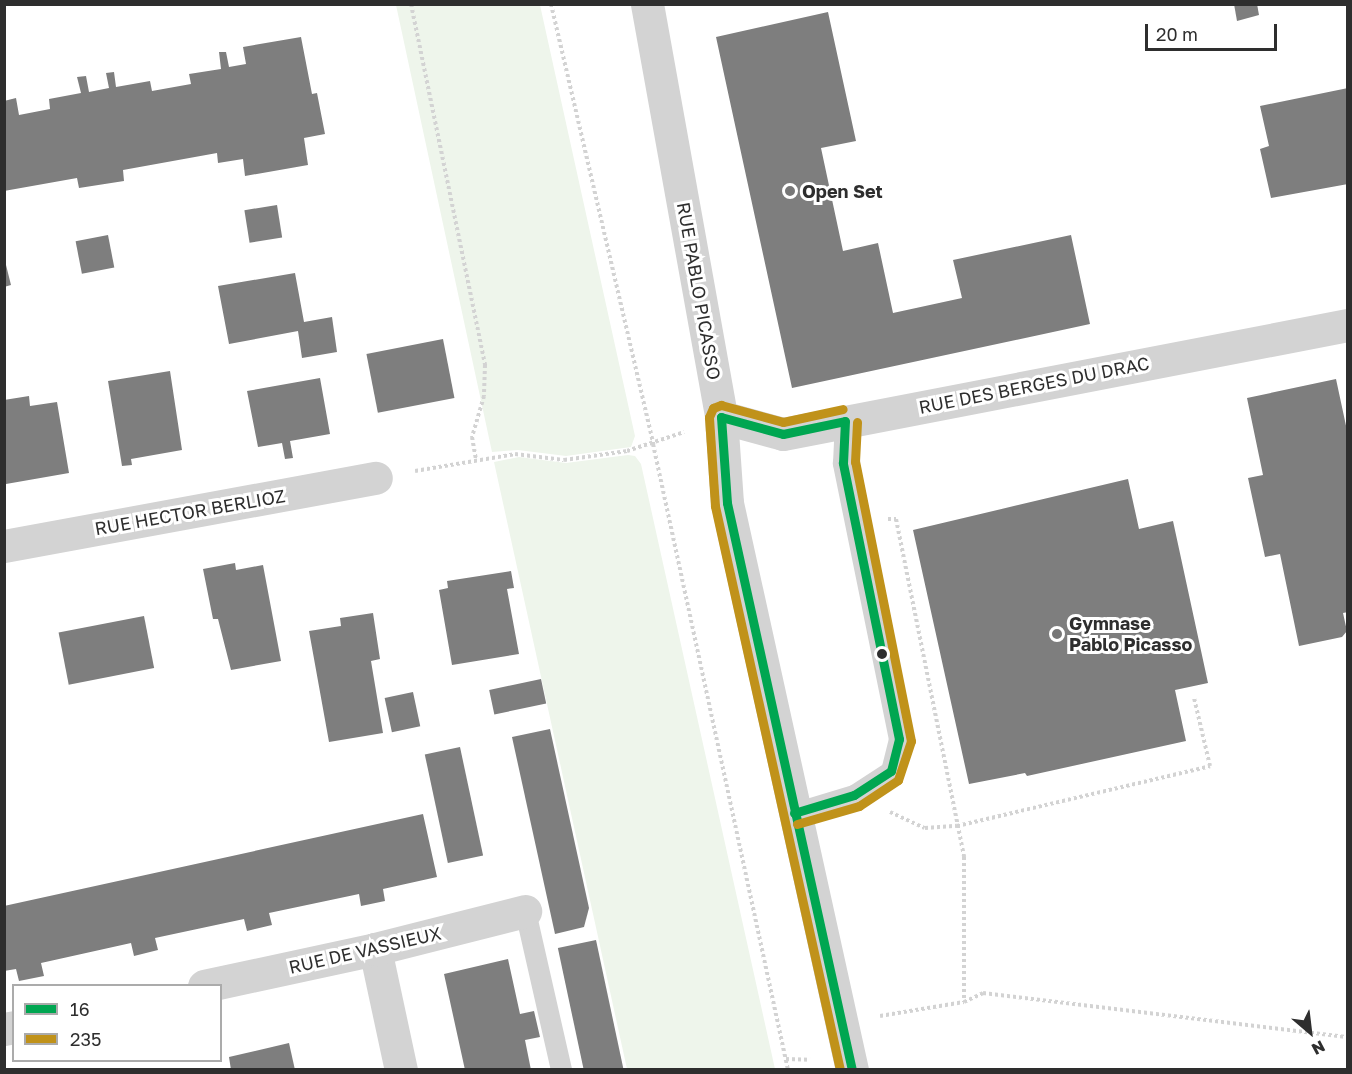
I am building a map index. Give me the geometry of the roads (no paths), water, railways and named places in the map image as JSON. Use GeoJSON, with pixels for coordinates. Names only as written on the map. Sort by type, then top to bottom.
{"type":"FeatureCollection","features":[{"type":"Feature","properties":{"kind":"street","name":"RUE PABLO PICASSO"},"geometry":{"type":"LineString","coordinates":[[647,4],[721,417],[728,503],[852,1070]]}},
{"type":"Feature","properties":{"kind":"street","name":"RUE DES BERGES DU DRAC"},"geometry":{"type":"LineString","coordinates":[[721,417],[783,434],[845,420],[1347,325]]}},
{"type":"Feature","properties":{"kind":"street","name":"RUE HECTOR BERLIOZ"},"geometry":{"type":"LineString","coordinates":[[4,546],[376,478]]}},
{"type":"Feature","properties":{"kind":"street","name":"RUE DE VASSIEUX"},"geometry":{"type":"LineString","coordinates":[[213,984],[375,949],[525,911]]}},
{"type":"Feature","properties":{"kind":"street"},"geometry":{"type":"LineString","coordinates":[[375,949],[401,1070]]}},
{"type":"Feature","properties":{"kind":"lane"},"geometry":{"type":"LineString","coordinates":[[794,813],[854,795],[891,771],[899,739],[843,463],[845,420]]}},
{"type":"Feature","properties":{"kind":"lane"},"geometry":{"type":"LineString","coordinates":[[525,911],[561,1070]]}},
{"type":"Feature","properties":{"kind":"place","name":"Open Set"},"geometry":{"type":"Point","coordinates":[790,191]}},
{"type":"Feature","properties":{"kind":"place","name":"Gymnase Pablo Picasso"},"geometry":{"type":"Point","coordinates":[1057,634]}}]}
